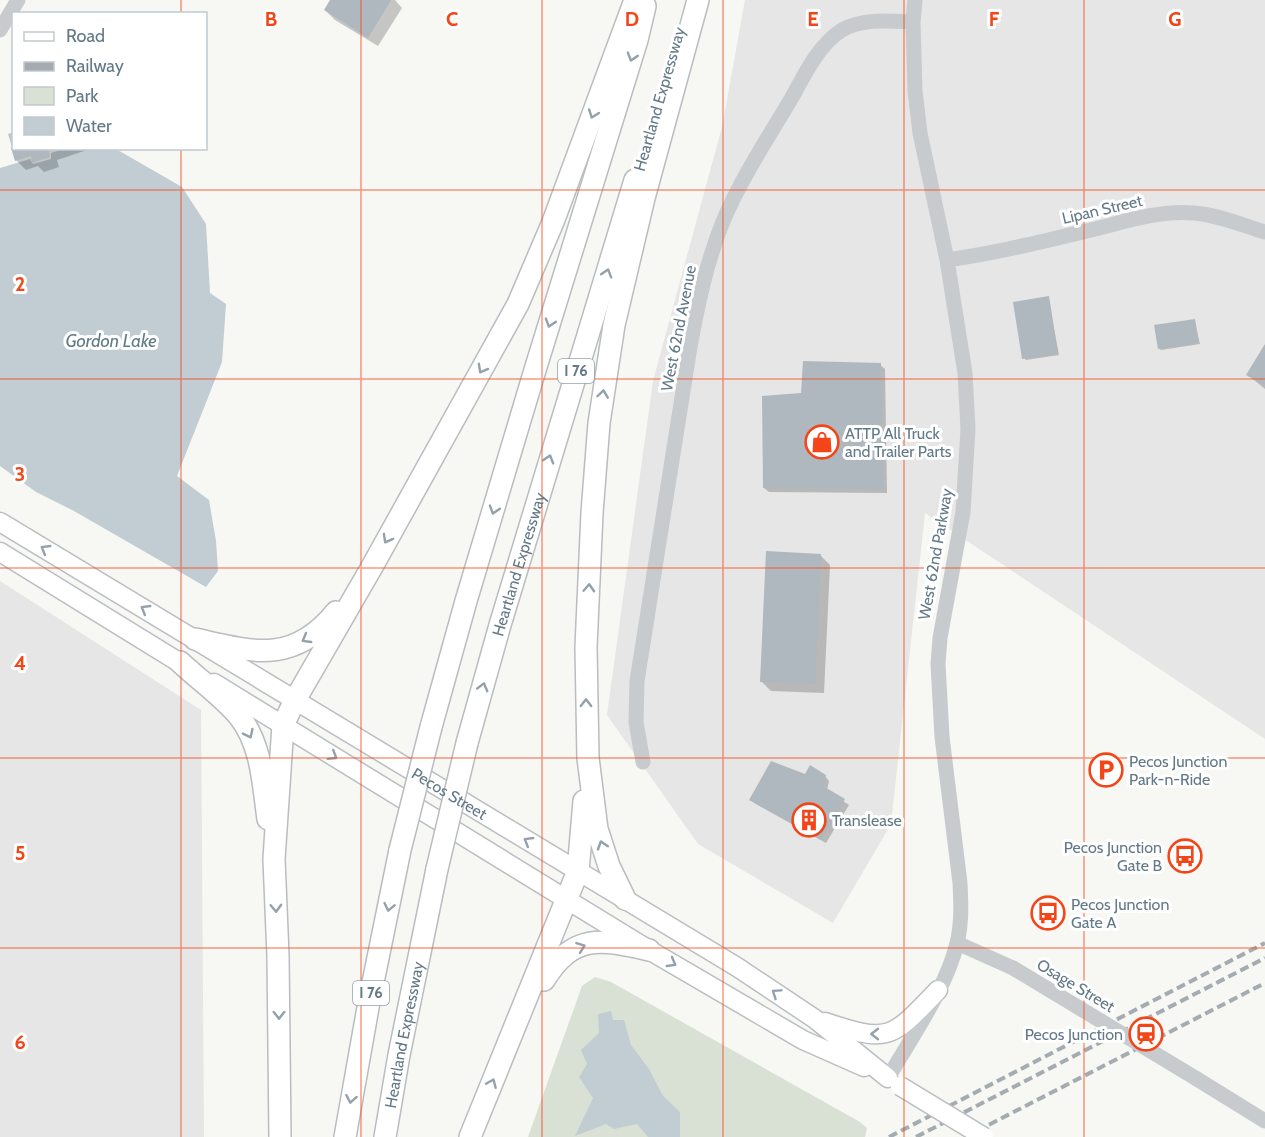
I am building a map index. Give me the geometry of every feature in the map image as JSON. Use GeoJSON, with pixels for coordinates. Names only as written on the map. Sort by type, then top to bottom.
{"type":"FeatureCollection","features":[{"type":"Feature","properties":{"kind":"highway"},"geometry":{"type":"LineString","coordinates":[[274,859],[283,725],[518,304],[557,211],[635,0]]}},
{"type":"Feature","properties":{"kind":"highway","name":"I 76"},"geometry":{"type":"LineString","coordinates":[[345,1137],[369,1002],[400,850],[431,726],[463,612],[630,62],[646,0]]}},
{"type":"Feature","properties":{"kind":"highway","name":"Heartland Expressway"},"geometry":{"type":"LineString","coordinates":[[385,1137],[399,1055],[437,869],[467,743],[500,625],[688,0]]}},
{"type":"Feature","properties":{"kind":"highway"},"geometry":{"type":"LineString","coordinates":[[470,1137],[578,871],[588,758],[587,625],[592,513],[600,411],[617,313],[644,198],[698,0]]}},
{"type":"Feature","properties":{"kind":"highway"},"geometry":{"type":"LineString","coordinates":[[195,639],[263,652],[295,645],[316,633],[328,622],[373,564]]}},
{"type":"Feature","properties":{"kind":"highway"},"geometry":{"type":"LineString","coordinates":[[180,662],[229,705],[240,718],[252,738],[261,767],[274,859],[278,956],[280,1137]]}},
{"type":"Feature","properties":{"kind":"highway"},"geometry":{"type":"LineString","coordinates":[[588,758],[597,829],[609,866],[625,899]]}},
{"type":"Feature","properties":{"kind":"highway"},"geometry":{"type":"LineString","coordinates":[[518,1022],[554,964],[567,952],[602,941],[650,950]]}},
{"type":"Feature","properties":{"kind":"main road","name":"Pecos Street"},"geometry":{"type":"LineString","coordinates":[[0,522],[737,967],[815,1019],[894,1082]]}},
{"type":"Feature","properties":{"kind":"main road","name":"Pecos Street"},"geometry":{"type":"LineString","coordinates":[[0,552],[650,950],[803,1040],[894,1082],[984,1137]]}},
{"type":"Feature","properties":{"kind":"main road"},"geometry":{"type":"LineString","coordinates":[[815,1019],[854,1032],[879,1035],[889,1033],[905,1024],[938,990]]}},
{"type":"Feature","properties":{"kind":"street"},"geometry":{"type":"LineString","coordinates":[[0,30],[18,0]]}},
{"type":"Feature","properties":{"kind":"street"},"geometry":{"type":"LineString","coordinates":[[913,22],[915,0]]}},
{"type":"Feature","properties":{"kind":"street","name":"West 62nd Avenue"},"geometry":{"type":"LineString","coordinates":[[643,762],[636,722],[637,681],[690,347],[699,302],[715,244],[725,218],[752,165],[824,46],[842,30],[860,24],[883,21],[913,22]]}},
{"type":"Feature","properties":{"kind":"street","name":"West 62nd Parkway"},"geometry":{"type":"LineString","coordinates":[[894,1082],[938,990],[957,943],[961,904],[942,737],[938,664],[940,638],[963,512],[968,429],[965,373],[947,260],[920,133],[915,91],[913,22]]}},
{"type":"Feature","properties":{"kind":"street","name":"Lipan Street"},"geometry":{"type":"LineString","coordinates":[[947,260],[988,254],[1130,221],[1180,213],[1195,213],[1218,218],[1265,232]]}},
{"type":"Feature","properties":{"kind":"street","name":"Osage Street"},"geometry":{"type":"LineString","coordinates":[[957,943],[1012,968],[1265,1121]]}},
{"type":"Feature","properties":{"kind":"shaded area"},"geometry":{"type":"Polygon","coordinates":[[[745,0],[1265,0],[1265,739],[925,513],[891,824],[833,923],[698,844],[607,715],[653,381],[722,127],[745,0]]]}},
{"type":"Feature","properties":{"kind":"shaded area"},"geometry":{"type":"Polygon","coordinates":[[[0,581],[201,710],[204,1137],[0,1137],[0,581]]]}},
{"type":"Feature","properties":{"kind":"green space"},"geometry":{"type":"Polygon","coordinates":[[[595,977],[611,982],[860,1122],[867,1128],[865,1137],[528,1137],[582,986],[595,977]]]}},
{"type":"Feature","properties":{"kind":"water","name":"Gordon Lake"},"geometry":{"type":"Polygon","coordinates":[[[61,150],[118,150],[182,187],[206,224],[210,293],[226,304],[222,362],[177,476],[209,500],[218,571],[206,587],[74,511],[36,492],[0,466],[0,168],[30,159],[33,164],[51,159],[51,153],[61,150]]]}},
{"type":"Feature","properties":{"kind":"water"},"geometry":{"type":"Polygon","coordinates":[[[611,1011],[613,1020],[624,1020],[631,1045],[649,1069],[663,1096],[680,1112],[680,1137],[648,1137],[637,1124],[614,1129],[606,1124],[575,1136],[593,1098],[579,1077],[587,1064],[581,1050],[599,1033],[598,1014],[611,1011]]]}},
{"type":"Feature","properties":{"kind":"building"},"geometry":{"type":"Polygon","coordinates":[[[330,0],[391,0],[368,38],[324,10],[330,0]]]}},
{"type":"Feature","properties":{"kind":"building"},"geometry":{"type":"Polygon","coordinates":[[[11,148],[12,150],[48,150],[50,157],[32,163],[31,156],[15,161],[11,148]]]}},
{"type":"Feature","properties":{"kind":"building"},"geometry":{"type":"Polygon","coordinates":[[[1049,296],[1058,353],[1022,359],[1013,302],[1049,296]]]}},
{"type":"Feature","properties":{"kind":"building"},"geometry":{"type":"Polygon","coordinates":[[[1195,319],[1199,342],[1158,349],[1154,325],[1195,319]]]}},
{"type":"Feature","properties":{"kind":"building"},"geometry":{"type":"Polygon","coordinates":[[[1265,344],[1265,386],[1246,375],[1265,344]]]}},
{"type":"Feature","properties":{"kind":"building","name":"ATTP All Truck and Trailer Parts"},"geometry":{"type":"Polygon","coordinates":[[[803,361],[881,363],[883,489],[763,488],[762,396],[801,393],[803,361]]]}},
{"type":"Feature","properties":{"kind":"building"},"geometry":{"type":"Polygon","coordinates":[[[766,551],[821,554],[815,684],[760,682],[766,551]]]}},
{"type":"Feature","properties":{"kind":"building","name":"Translease"},"geometry":{"type":"Polygon","coordinates":[[[771,761],[805,774],[810,765],[826,775],[823,786],[845,799],[821,840],[749,800],[771,761]]]}},
{"type":"Feature","properties":{"kind":"railway"},"geometry":{"type":"LineString","coordinates":[[889,1137],[1265,943]]}},
{"type":"Feature","properties":{"kind":"railway"},"geometry":{"type":"LineString","coordinates":[[916,1137],[1265,958]]}},
{"type":"Feature","properties":{"kind":"railway"},"geometry":{"type":"LineString","coordinates":[[965,1137],[1265,983]]}},
{"type":"Feature","properties":{"kind":"place","name":"ATTP All Truck and Trailer Parts"},"geometry":{"type":"Point","coordinates":[822,442]}},
{"type":"Feature","properties":{"kind":"place","name":"Pecos Junction Park-n-Ride"},"geometry":{"type":"Point","coordinates":[1106,770]}},
{"type":"Feature","properties":{"kind":"place","name":"Translease"},"geometry":{"type":"Point","coordinates":[809,820]}},
{"type":"Feature","properties":{"kind":"place","name":"Pecos Junction Gate B"},"geometry":{"type":"Point","coordinates":[1185,856]}},
{"type":"Feature","properties":{"kind":"place","name":"Pecos Junction Gate A"},"geometry":{"type":"Point","coordinates":[1048,913]}},
{"type":"Feature","properties":{"kind":"place","name":"Pecos Junction"},"geometry":{"type":"Point","coordinates":[1146,1034]}}]}
